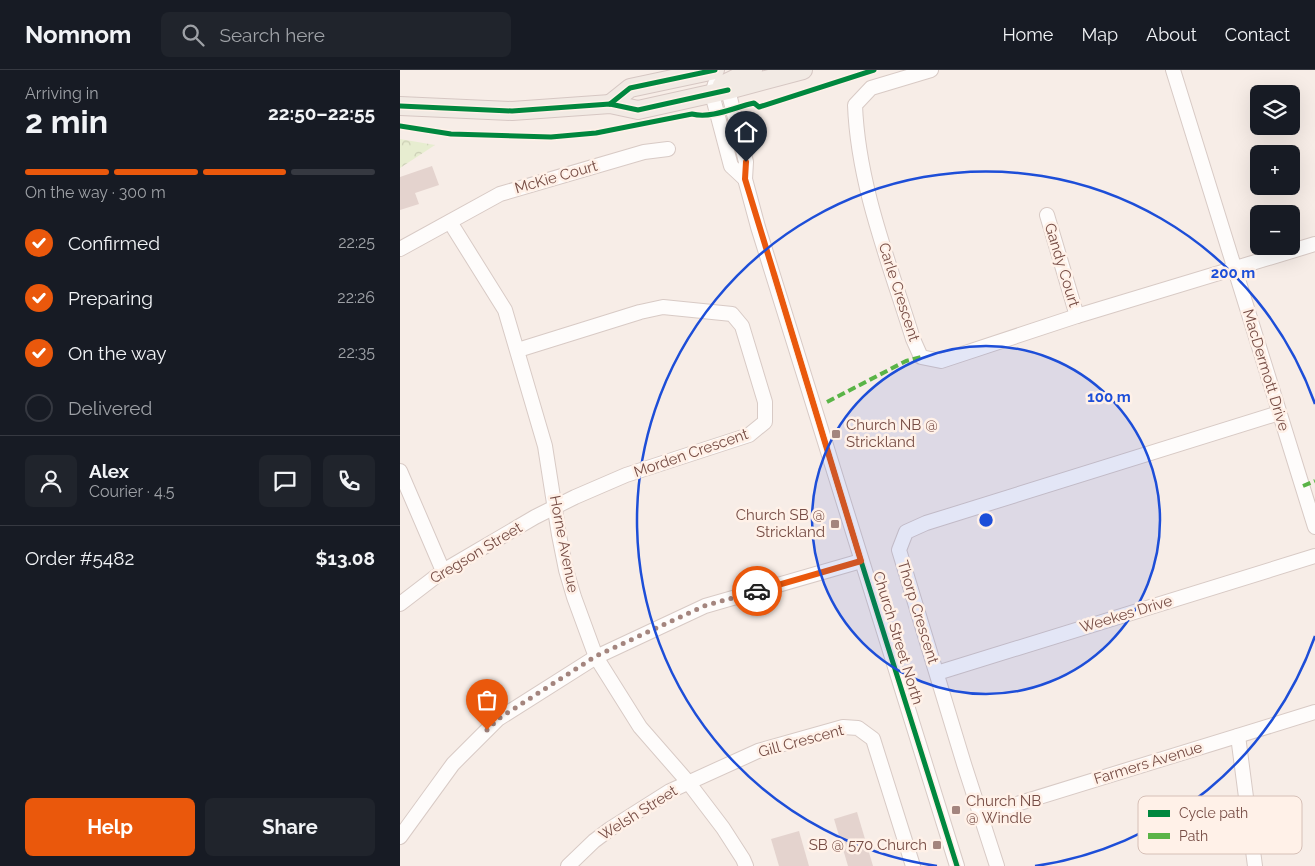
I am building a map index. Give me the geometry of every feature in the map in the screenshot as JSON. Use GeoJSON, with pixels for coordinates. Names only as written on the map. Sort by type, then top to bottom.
{"type":"FeatureCollection","features":[{"type":"Feature","properties":{"kind":"main road"},"geometry":{"type":"LineString","coordinates":[[404,106],[512,111],[610,104],[638,110],[719,80],[753,70]]}},
{"type":"Feature","properties":{"kind":"main road"},"geometry":{"type":"LineString","coordinates":[[610,104],[630,88],[803,70]]}},
{"type":"Feature","properties":{"kind":"street","name":"Carle Crescent"},"geometry":{"type":"LineString","coordinates":[[931,70],[871,88],[855,105],[856,133],[870,202],[913,339],[921,357],[941,361],[1077,316],[1315,244]]}},
{"type":"Feature","properties":{"kind":"street","name":"MacDermott Drive"},"geometry":{"type":"LineString","coordinates":[[1173,70],[1315,527]]}},
{"type":"Feature","properties":{"kind":"street","name":"Church Street North"},"geometry":{"type":"LineString","coordinates":[[719,80],[746,162],[745,179],[861,561],[957,866]]}},
{"type":"Feature","properties":{"kind":"street","name":"McKie Court"},"geometry":{"type":"LineString","coordinates":[[400,249],[500,194],[644,152],[668,149]]}},
{"type":"Feature","properties":{"kind":"street","name":"Gandy Court"},"geometry":{"type":"LineString","coordinates":[[1047,215],[1077,316]]}},
{"type":"Feature","properties":{"kind":"street","name":"Horne Avenue"},"geometry":{"type":"LineString","coordinates":[[450,222],[505,310],[546,446],[566,570],[596,656],[640,727],[688,782],[723,828],[746,866]]}},
{"type":"Feature","properties":{"kind":"street","name":"Morden Crescent"},"geometry":{"type":"LineString","coordinates":[[518,350],[640,312],[663,307],[732,314],[742,326],[765,402],[765,422],[749,435],[626,475],[555,506]]}},
{"type":"Feature","properties":{"kind":"street","name":"Thorp Crescent"},"geometry":{"type":"LineString","coordinates":[[998,866],[964,764],[899,550],[906,532],[926,523],[1279,413]]}},
{"type":"Feature","properties":{"kind":"street"},"geometry":{"type":"LineString","coordinates":[[400,471],[443,571]]}},
{"type":"Feature","properties":{"kind":"street","name":"Gregson Street"},"geometry":{"type":"LineString","coordinates":[[400,604],[443,571],[555,506]]}},
{"type":"Feature","properties":{"kind":"street","name":"Weekes Drive"},"geometry":{"type":"LineString","coordinates":[[937,673],[1315,556]]}},
{"type":"Feature","properties":{"kind":"street"},"geometry":{"type":"LineString","coordinates":[[400,837],[453,764],[498,719],[596,656],[704,606],[861,561]]}},
{"type":"Feature","properties":{"kind":"street","name":"Farmers Avenue"},"geometry":{"type":"LineString","coordinates":[[982,815],[1315,712]]}},
{"type":"Feature","properties":{"kind":"street","name":"Gill Crescent"},"geometry":{"type":"LineString","coordinates":[[688,782],[758,751],[843,727],[858,728],[873,739],[913,866]]}},
{"type":"Feature","properties":{"kind":"street"},"geometry":{"type":"LineString","coordinates":[[1238,736],[1246,796]]}},
{"type":"Feature","properties":{"kind":"street","name":"Welsh Street"},"geometry":{"type":"LineString","coordinates":[[568,866],[610,829],[670,791],[688,782]]}},
{"type":"Feature","properties":{"kind":"green space"},"geometry":{"type":"Polygon","coordinates":[[[400,139],[435,145],[400,168],[400,139]]]}},
{"type":"Feature","properties":{"kind":"building"},"geometry":{"type":"Polygon","coordinates":[[[432,166],[439,185],[415,193],[419,204],[400,210],[400,177],[432,166]]]}},
{"type":"Feature","properties":{"kind":"building"},"geometry":{"type":"Polygon","coordinates":[[[857,812],[873,866],[848,866],[834,819],[857,812]]]}},
{"type":"Feature","properties":{"kind":"building"},"geometry":{"type":"Polygon","coordinates":[[[799,831],[809,866],[779,866],[771,839],[799,831]]]}},
{"type":"Feature","properties":{"kind":"marked path"},"geometry":{"type":"LineString","coordinates":[[827,402],[906,361],[921,357]]}},
{"type":"Feature","properties":{"kind":"marked path"},"geometry":{"type":"LineString","coordinates":[[1303,486],[1315,481]]}},
{"type":"Feature","properties":{"kind":"cycle path"},"geometry":{"type":"LineString","coordinates":[[610,104],[630,88],[715,70]]}},
{"type":"Feature","properties":{"kind":"cycle path"},"geometry":{"type":"LineString","coordinates":[[400,126],[451,134],[551,137],[596,133],[692,114],[715,114],[754,103],[759,107],[874,70]]}},
{"type":"Feature","properties":{"kind":"cycle path"},"geometry":{"type":"LineString","coordinates":[[400,106],[512,111],[610,104],[638,110],[728,90]]}},
{"type":"Feature","properties":{"kind":"cycle path"},"geometry":{"type":"LineString","coordinates":[[774,274],[861,561],[957,866]]}},
{"type":"Feature","properties":{"kind":"way so far"},"geometry":{"type":"LineString","coordinates":[[487,730],[498,719],[596,656],[704,606],[757,591]]}},
{"type":"Feature","properties":{"kind":"place","name":"Church NB @ Strickland"},"geometry":{"type":"Point","coordinates":[836,434]}},
{"type":"Feature","properties":{"kind":"place","name":"Church SB @ Strickland"},"geometry":{"type":"Point","coordinates":[835,524]}},
{"type":"Feature","properties":{"kind":"place","name":"Church NB @ Windle"},"geometry":{"type":"Point","coordinates":[956,810]}},
{"type":"Feature","properties":{"kind":"place","name":"SB @ 570 Church"},"geometry":{"type":"Point","coordinates":[937,845]}},
{"type":"Feature","properties":{"kind":"route"},"geometry":{"type":"LineString","coordinates":[[746,162],[745,179],[758,227],[861,561],[757,591]]}}]}
